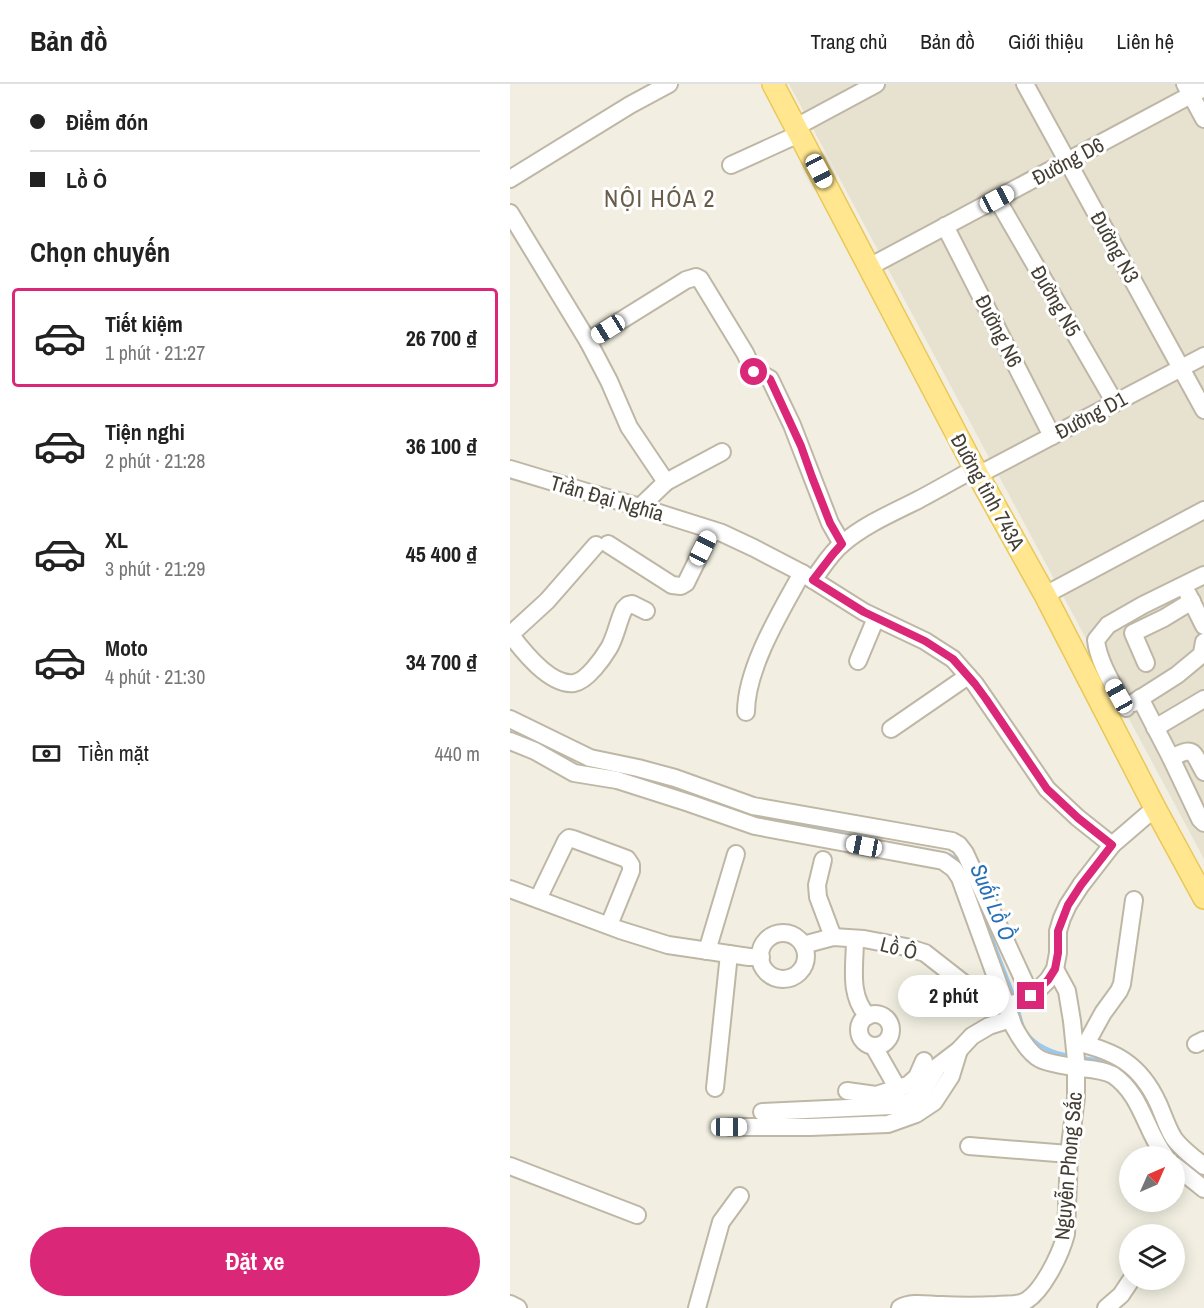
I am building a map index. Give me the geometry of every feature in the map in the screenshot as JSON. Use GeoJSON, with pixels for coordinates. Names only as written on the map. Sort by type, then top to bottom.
{"type":"FeatureCollection","features":[{"type":"Feature","properties":{"kind":"main road","name":"Đường tỉnh 743A"},"geometry":{"type":"LineString","coordinates":[[773,84],[976,472],[1045,595],[1125,708],[1155,808],[1204,898]]}},
{"type":"Feature","properties":{"kind":"street"},"geometry":{"type":"LineString","coordinates":[[510,179],[630,105],[669,84]]}},
{"type":"Feature","properties":{"kind":"street"},"geometry":{"type":"LineString","coordinates":[[731,165],[798,131],[876,84]]}},
{"type":"Feature","properties":{"kind":"street","name":"Đường N3"},"geometry":{"type":"LineString","coordinates":[[1026,84],[1204,410]]}},
{"type":"Feature","properties":{"kind":"street"},"geometry":{"type":"LineString","coordinates":[[1193,89],[1204,119]]}},
{"type":"Feature","properties":{"kind":"street","name":"Đường D6"},"geometry":{"type":"LineString","coordinates":[[869,267],[1067,161],[1193,89]]}},
{"type":"Feature","properties":{"kind":"street","name":"Đường N5"},"geometry":{"type":"LineString","coordinates":[[997,199],[1115,402]]}},
{"type":"Feature","properties":{"kind":"street"},"geometry":{"type":"LineString","coordinates":[[510,213],[588,341],[609,381],[628,427],[666,482]]}},
{"type":"Feature","properties":{"kind":"street","name":"Đường N6"},"geometry":{"type":"LineString","coordinates":[[945,226],[1052,436]]}},
{"type":"Feature","properties":{"kind":"street"},"geometry":{"type":"LineString","coordinates":[[588,341],[686,280],[700,279],[754,372],[770,379],[797,435],[830,523],[842,544]]}},
{"type":"Feature","properties":{"kind":"street","name":"Đường D1"},"geometry":{"type":"LineString","coordinates":[[976,472],[1052,436],[1204,356]]}},
{"type":"Feature","properties":{"kind":"street"},"geometry":{"type":"LineString","coordinates":[[639,507],[666,482],[722,452]]}},
{"type":"Feature","properties":{"kind":"street","name":"Trần Đại Nghĩa"},"geometry":{"type":"LineString","coordinates":[[510,469],[712,530],[754,548],[808,577],[864,612],[925,641],[953,659],[968,676],[1007,728],[1047,789],[1112,845]]}},
{"type":"Feature","properties":{"kind":"street"},"geometry":{"type":"LineString","coordinates":[[746,712],[748,685],[755,667],[781,612],[808,577],[842,544],[887,514],[976,472]]}},
{"type":"Feature","properties":{"kind":"street"},"geometry":{"type":"LineString","coordinates":[[1045,595],[1204,510]]}},
{"type":"Feature","properties":{"kind":"street"},"geometry":{"type":"LineString","coordinates":[[646,611],[632,604],[624,609],[609,647],[584,678],[574,683],[564,682],[543,670],[525,654],[510,634],[547,601],[602,544],[672,585],[681,586],[686,583],[712,530]]}},
{"type":"Feature","properties":{"kind":"street"},"geometry":{"type":"LineString","coordinates":[[1204,575],[1143,604],[1108,625],[1096,640],[1097,649],[1125,708],[1155,728],[1204,824]]}},
{"type":"Feature","properties":{"kind":"street"},"geometry":{"type":"LineString","coordinates":[[1183,585],[1204,626]]}},
{"type":"Feature","properties":{"kind":"street"},"geometry":{"type":"LineString","coordinates":[[1133,633],[1192,601]]}},
{"type":"Feature","properties":{"kind":"street"},"geometry":{"type":"LineString","coordinates":[[1126,615],[1146,663]]}},
{"type":"Feature","properties":{"kind":"street"},"geometry":{"type":"LineString","coordinates":[[858,661],[876,618]]}},
{"type":"Feature","properties":{"kind":"street"},"geometry":{"type":"LineString","coordinates":[[1125,708],[1177,675],[1200,656],[1204,642]]}},
{"type":"Feature","properties":{"kind":"street"},"geometry":{"type":"LineString","coordinates":[[891,729],[968,676]]}},
{"type":"Feature","properties":{"kind":"street"},"geometry":{"type":"LineString","coordinates":[[1155,728],[1204,699]]}},
{"type":"Feature","properties":{"kind":"street"},"geometry":{"type":"LineString","coordinates":[[510,719],[590,758],[675,778],[753,806],[952,841],[959,845],[965,853],[1017,1005],[1022,1042],[1040,1059],[1099,1047],[1116,1055],[1134,1068],[1149,1085],[1151,1135],[1158,1146]]}},
{"type":"Feature","properties":{"kind":"street"},"geometry":{"type":"LineString","coordinates":[[510,741],[535,751],[574,773],[616,780],[755,826],[943,861],[954,869],[960,878],[1017,1005]]}},
{"type":"Feature","properties":{"kind":"street"},"geometry":{"type":"LineString","coordinates":[[1171,758],[1190,751],[1204,772]]}},
{"type":"Feature","properties":{"kind":"street"},"geometry":{"type":"LineString","coordinates":[[762,1112],[892,1106],[911,1101],[922,1092],[938,1066],[959,1050],[972,1036],[989,1026],[1048,980],[1055,969],[1058,931],[1068,905],[1112,845],[1155,808]]}},
{"type":"Feature","properties":{"kind":"street"},"geometry":{"type":"LineString","coordinates":[[538,899],[566,841],[569,838],[573,839],[627,859],[631,865],[631,871],[609,925]]}},
{"type":"Feature","properties":{"kind":"street"},"geometry":{"type":"LineString","coordinates":[[707,951],[736,854]]}},
{"type":"Feature","properties":{"kind":"street"},"geometry":{"type":"LineString","coordinates":[[823,860],[817,885],[818,897],[833,937]]}},
{"type":"Feature","properties":{"kind":"street"},"geometry":{"type":"LineString","coordinates":[[510,889],[668,945],[761,957]]}},
{"type":"Feature","properties":{"kind":"street"},"geometry":{"type":"LineString","coordinates":[[1078,1052],[1119,992],[1122,984],[1134,900]]}},
{"type":"Feature","properties":{"kind":"street"},"geometry":{"type":"LineString","coordinates":[[789,934],[796,937],[803,945],[805,963],[796,975],[789,978],[774,977],[763,967],[761,957],[763,945],[774,935],[789,934]]}},
{"type":"Feature","properties":{"kind":"street","name":"Lồ Ô"},"geometry":{"type":"LineString","coordinates":[[803,945],[833,937],[906,947],[925,953],[988,1003],[1017,1005]]}},
{"type":"Feature","properties":{"kind":"street"},"geometry":{"type":"LineString","coordinates":[[855,939],[855,991],[858,1003],[868,1016],[876,1014],[884,1017],[889,1023],[891,1031],[889,1039],[879,1046],[903,1087]]}},
{"type":"Feature","properties":{"kind":"street"},"geometry":{"type":"LineString","coordinates":[[715,1088],[729,954]]}},
{"type":"Feature","properties":{"kind":"street","name":"Nguyễn Phong Sắc"},"geometry":{"type":"LineString","coordinates":[[900,1308],[911,1304],[1024,1305],[1048,1275],[1063,1246],[1066,1234],[1078,1052],[1067,991],[1055,969]]}},
{"type":"Feature","properties":{"kind":"street"},"geometry":{"type":"LineString","coordinates":[[729,1127],[888,1124],[916,1114],[934,1102],[951,1076],[959,1050]]}},
{"type":"Feature","properties":{"kind":"street"},"geometry":{"type":"LineString","coordinates":[[1078,1052],[1095,1070],[1111,1074],[1150,1106],[1174,1139],[1204,1166]]}},
{"type":"Feature","properties":{"kind":"street"},"geometry":{"type":"LineString","coordinates":[[847,1091],[876,1095],[903,1087],[916,1077],[924,1061]]}},
{"type":"Feature","properties":{"kind":"street"},"geometry":{"type":"LineString","coordinates":[[969,1146],[1070,1154]]}},
{"type":"Feature","properties":{"kind":"street"},"geometry":{"type":"LineString","coordinates":[[510,1166],[637,1215]]}},
{"type":"Feature","properties":{"kind":"street"},"geometry":{"type":"LineString","coordinates":[[1185,1174],[1204,1189]]}},
{"type":"Feature","properties":{"kind":"street"},"geometry":{"type":"LineString","coordinates":[[697,1308],[721,1222],[740,1196]]}},
{"type":"Feature","properties":{"kind":"street"},"geometry":{"type":"LineString","coordinates":[[1106,1308],[1125,1290]]}},
{"type":"Feature","properties":{"kind":"street"},"geometry":{"type":"LineString","coordinates":[[510,1304],[518,1308]]}},
{"type":"Feature","properties":{"kind":"shaded area"},"geometry":{"type":"Polygon","coordinates":[[[789,84],[1204,84],[1204,859],[789,84]]]}},
{"type":"Feature","properties":{"kind":"waterway","name":"Suối Lồ Ồ"},"geometry":{"type":"LineString","coordinates":[[722,806],[755,816],[875,840]]}},
{"type":"Feature","properties":{"kind":"waterway","name":"Suối Lồ Ồ"},"geometry":{"type":"LineString","coordinates":[[944,854],[954,858],[961,867]]}},
{"type":"Feature","properties":{"kind":"waterway","name":"Suối Lồ Ồ"},"geometry":{"type":"LineString","coordinates":[[975,895],[1014,997]]}},
{"type":"Feature","properties":{"kind":"waterway","name":"Suối Lồ Ồ"},"geometry":{"type":"LineString","coordinates":[[1017,1007],[1024,1029],[1034,1041],[1052,1051],[1071,1056]]}},
{"type":"Feature","properties":{"kind":"waterway","name":"Suối Lồ Ồ"},"geometry":{"type":"LineString","coordinates":[[1082,1058],[1104,1061],[1125,1072],[1143,1091],[1168,1146]]}},
{"type":"Feature","properties":{"kind":"waterway","name":"Suối Lồ Ồ"},"geometry":{"type":"LineString","coordinates":[[1193,1167],[1204,1177]]}},
{"type":"Feature","properties":{"kind":"district","name":"NỘI HÓA 2"},"geometry":{"type":"Point","coordinates":[660,198]}},
{"type":"Feature","properties":{"kind":"route"},"geometry":{"type":"LineString","coordinates":[[754,372],[770,379],[801,446],[830,523],[842,544],[813,580],[864,612],[925,641],[953,659],[975,684],[1007,728],[1047,789],[1112,845],[1068,905],[1058,931],[1055,969],[1048,980],[1031,996]]}}]}
